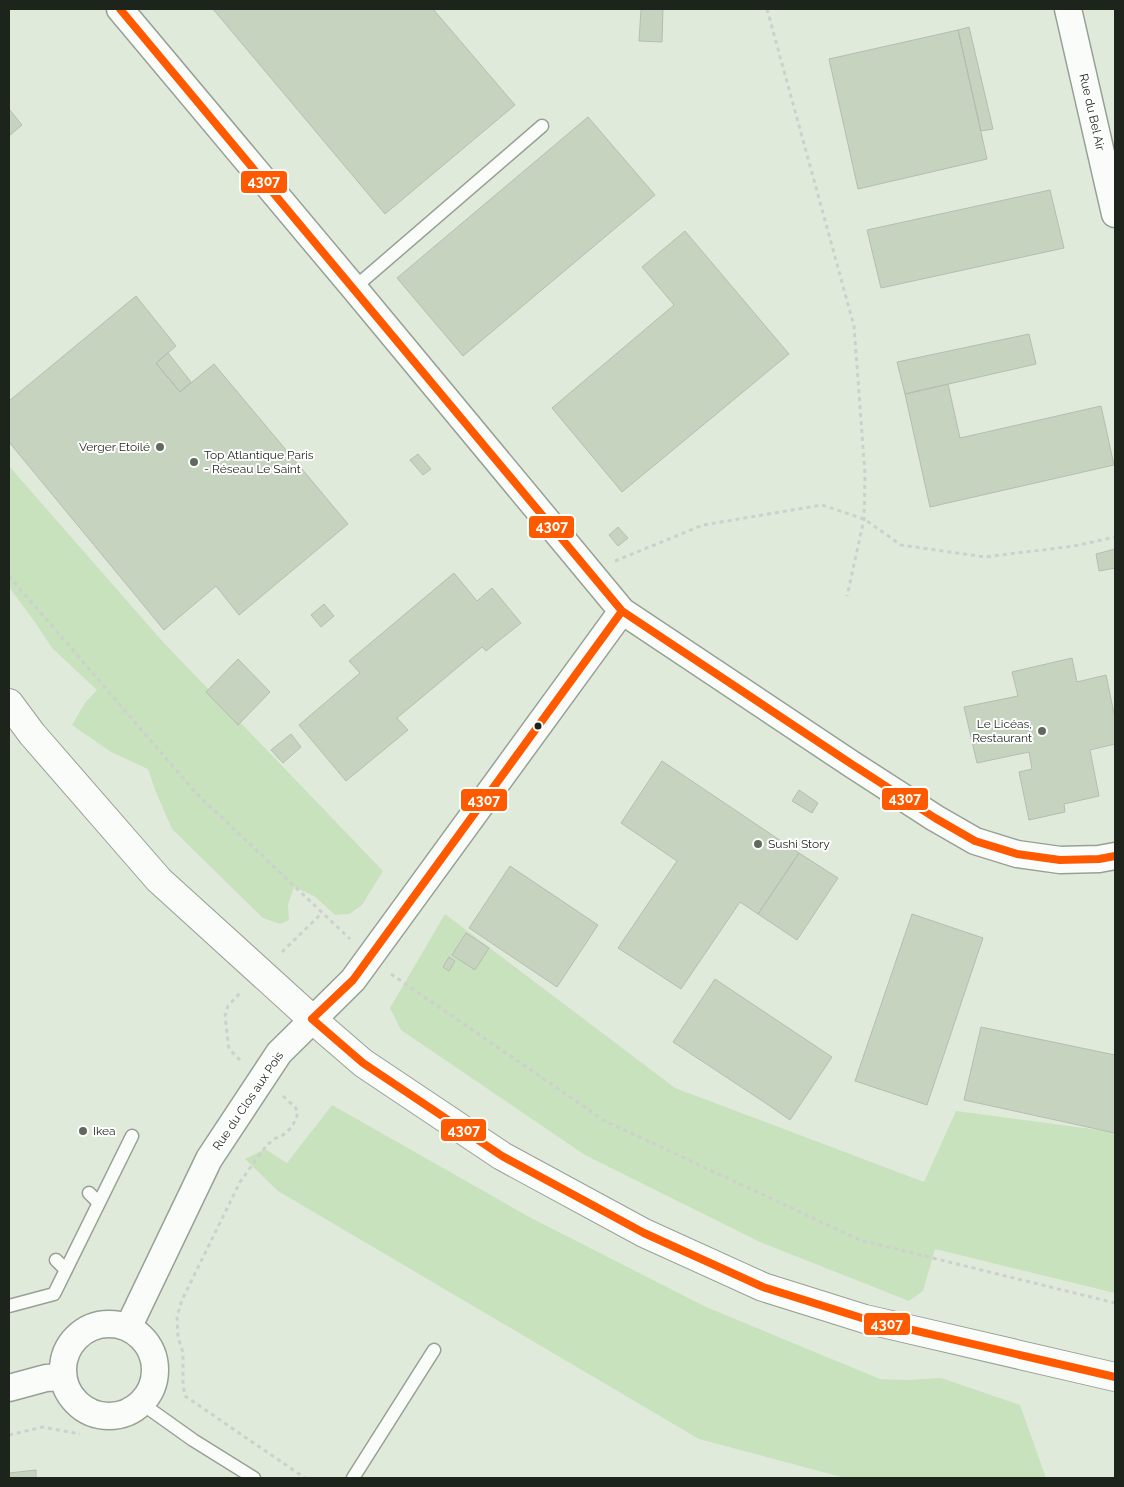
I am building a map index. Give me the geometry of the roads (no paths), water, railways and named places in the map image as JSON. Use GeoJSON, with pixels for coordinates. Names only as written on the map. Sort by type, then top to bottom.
{"type":"FeatureCollection","features":[{"type":"Feature","properties":{"kind":"main road"},"geometry":{"type":"LineString","coordinates":[[9,703],[32,734],[159,880],[363,1063],[502,1156],[644,1233],[763,1287],[865,1319],[1115,1377]]}},
{"type":"Feature","properties":{"kind":"street"},"geometry":{"type":"LineString","coordinates":[[120,9],[622,610],[935,818],[975,841],[1017,854],[1060,860],[1099,859],[1115,856]]}},
{"type":"Feature","properties":{"kind":"street","name":"Rue du Bel Air"},"geometry":{"type":"LineString","coordinates":[[1068,9],[1115,214]]}},
{"type":"Feature","properties":{"kind":"street","name":"Rue du Clos aux Pois"},"geometry":{"type":"LineString","coordinates":[[128,1328],[209,1159],[279,1053],[353,980],[622,610]]}},
{"type":"Feature","properties":{"kind":"street"},"geometry":{"type":"LineString","coordinates":[[100,1324],[115,1324],[128,1328],[145,1342],[154,1362],[154,1377],[149,1391],[141,1403],[129,1411],[116,1415],[101,1415],[88,1410],[76,1402],[68,1391],[63,1363],[67,1349],[87,1329],[100,1324]]}},
{"type":"Feature","properties":{"kind":"street"},"geometry":{"type":"LineString","coordinates":[[9,1388],[46,1378],[64,1377]]}},
{"type":"Feature","properties":{"kind":"lane"},"geometry":{"type":"LineString","coordinates":[[354,288],[542,126]]}},
{"type":"Feature","properties":{"kind":"lane"},"geometry":{"type":"LineString","coordinates":[[9,1306],[54,1294],[132,1136]]}},
{"type":"Feature","properties":{"kind":"lane"},"geometry":{"type":"LineString","coordinates":[[89,1193],[99,1203]]}},
{"type":"Feature","properties":{"kind":"lane"},"geometry":{"type":"LineString","coordinates":[[56,1260],[66,1270]]}},
{"type":"Feature","properties":{"kind":"lane"},"geometry":{"type":"LineString","coordinates":[[353,1478],[434,1350]]}},
{"type":"Feature","properties":{"kind":"lane"},"geometry":{"type":"LineString","coordinates":[[141,1403],[193,1440],[254,1478]]}},
{"type":"Feature","properties":{"kind":"place","name":"Verger Etoilé"},"geometry":{"type":"Point","coordinates":[160,447]}},
{"type":"Feature","properties":{"kind":"place","name":"Top Atlantique Paris - Réseau Le Saint"},"geometry":{"type":"Point","coordinates":[194,462]}},
{"type":"Feature","properties":{"kind":"place","name":"Le Licéas, Restaurant"},"geometry":{"type":"Point","coordinates":[1042,731]}},
{"type":"Feature","properties":{"kind":"place","name":"Sushi Story"},"geometry":{"type":"Point","coordinates":[758,844]}},
{"type":"Feature","properties":{"kind":"place","name":"Ikea"},"geometry":{"type":"Point","coordinates":[83,1131]}}]}
